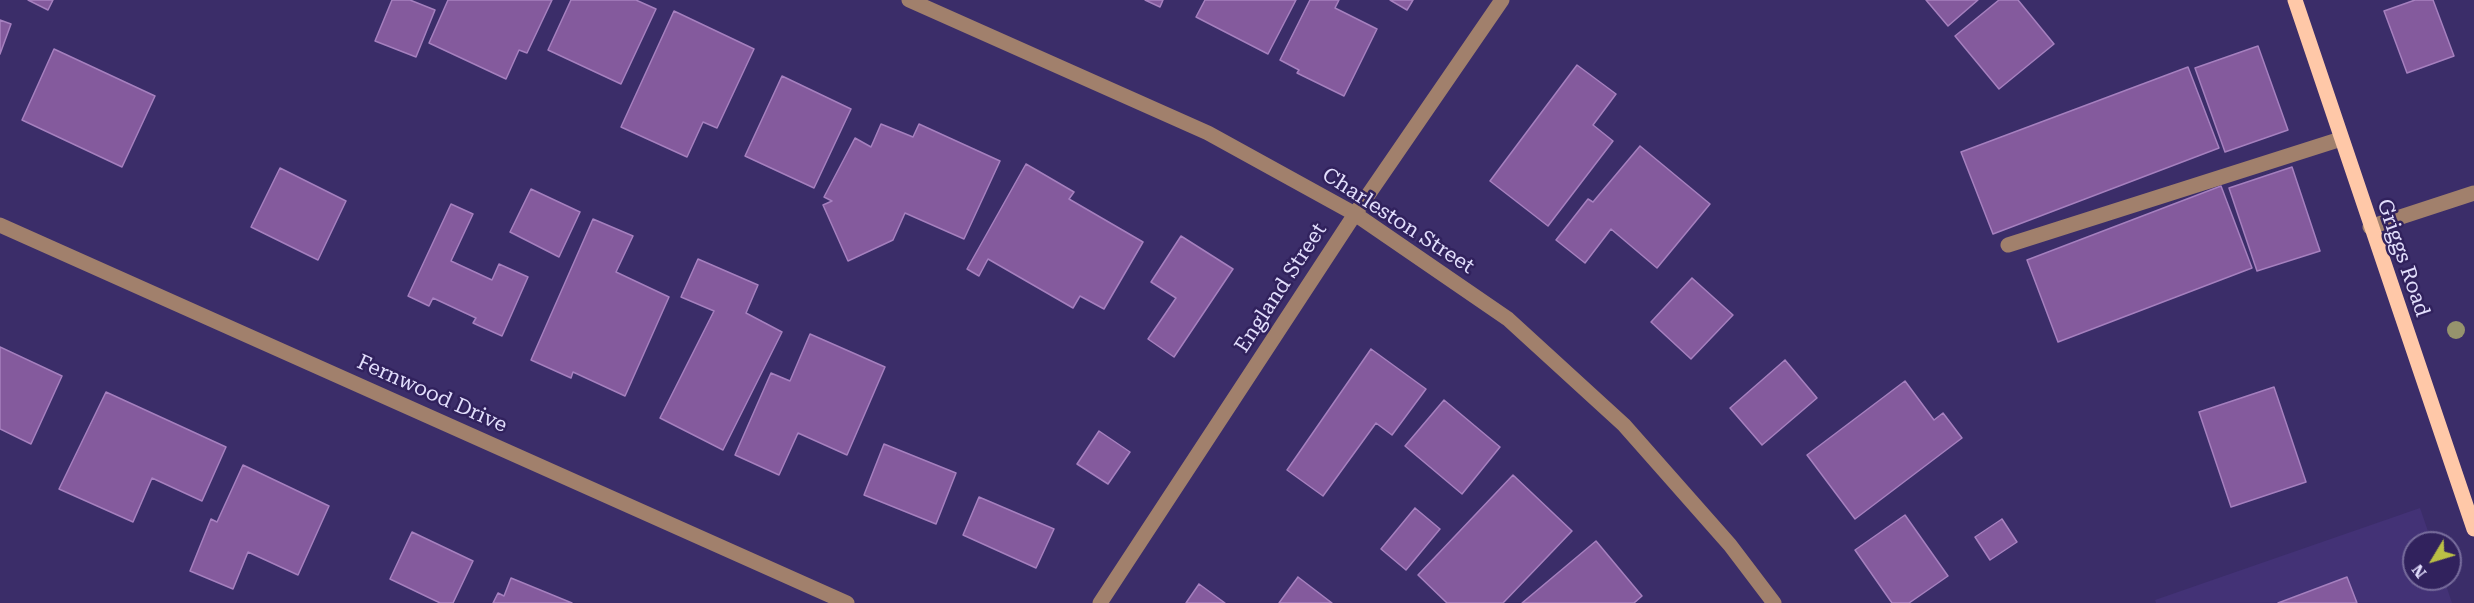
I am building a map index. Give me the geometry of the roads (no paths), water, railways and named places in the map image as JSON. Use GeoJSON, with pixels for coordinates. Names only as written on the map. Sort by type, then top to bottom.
{"type":"FeatureCollection","features":[{"type":"Feature","properties":{"kind":"main road","name":"Griggs Road"},"geometry":{"type":"LineString","coordinates":[[2295,0],[2474,529]]}},
{"type":"Feature","properties":{"kind":"street","name":"Charleston Street"},"geometry":{"type":"LineString","coordinates":[[909,0],[1208,133],[1355,214],[1508,319],[1624,425],[1731,545],[1774,603]]}},
{"type":"Feature","properties":{"kind":"street","name":"England Street"},"geometry":{"type":"LineString","coordinates":[[1100,603],[1355,214],[1502,0]]}},
{"type":"Feature","properties":{"kind":"street"},"geometry":{"type":"LineString","coordinates":[[2008,245],[2341,140]]}},
{"type":"Feature","properties":{"kind":"street"},"geometry":{"type":"LineString","coordinates":[[2370,227],[2474,194]]}},
{"type":"Feature","properties":{"kind":"street","name":"Fernwood Drive"},"geometry":{"type":"LineString","coordinates":[[0,225],[847,603]]}}]}
